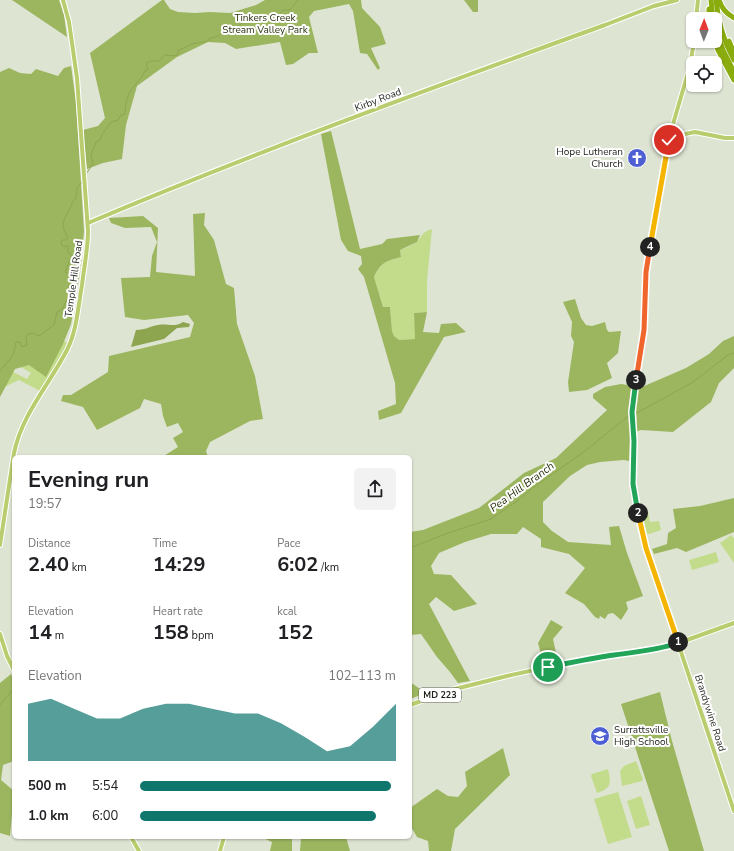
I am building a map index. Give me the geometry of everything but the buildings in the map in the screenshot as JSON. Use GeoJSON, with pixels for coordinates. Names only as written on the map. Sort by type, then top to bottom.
{"type":"FeatureCollection","features":[{"type":"Feature","properties":{"kind":"highway"},"geometry":{"type":"LineString","coordinates":[[709,0],[709,12]]}},
{"type":"Feature","properties":{"kind":"highway"},"geometry":{"type":"LineString","coordinates":[[709,0],[712,12]]}},
{"type":"Feature","properties":{"kind":"highway"},"geometry":{"type":"LineString","coordinates":[[717,2],[726,13],[734,18]]}},
{"type":"Feature","properties":{"kind":"highway"},"geometry":{"type":"LineString","coordinates":[[717,2],[734,53]]}},
{"type":"Feature","properties":{"kind":"highway"},"geometry":{"type":"LineString","coordinates":[[717,2],[718,16],[723,36],[734,60]]}},
{"type":"Feature","properties":{"kind":"highway"},"geometry":{"type":"LineString","coordinates":[[722,47],[734,72]]}},
{"type":"Feature","properties":{"kind":"highway"},"geometry":{"type":"LineString","coordinates":[[717,48],[734,80]]}},
{"type":"Feature","properties":{"kind":"main road","name":"Temple Hill Road"},"geometry":{"type":"LineString","coordinates":[[14,455],[18,438],[26,420],[66,350],[75,326],[88,246],[88,223],[77,78],[69,22],[63,0]]}},
{"type":"Feature","properties":{"kind":"main road","name":"Kirby Road"},"geometry":{"type":"LineString","coordinates":[[88,223],[195,178],[288,142],[654,6],[677,0]]}},
{"type":"Feature","properties":{"kind":"main road"},"geometry":{"type":"LineString","coordinates":[[697,12],[698,0]]}},
{"type":"Feature","properties":{"kind":"main road","name":"Brandywine Road"},"geometry":{"type":"LineString","coordinates":[[693,48],[690,66],[672,125],[647,258],[644,330],[632,412],[634,441],[633,484],[636,505],[646,548],[734,811]]}},
{"type":"Feature","properties":{"kind":"main road"},"geometry":{"type":"LineString","coordinates":[[672,125],[675,132],[681,134]]}},
{"type":"Feature","properties":{"kind":"main road"},"geometry":{"type":"LineString","coordinates":[[670,137],[695,132],[722,138],[734,138]]}},
{"type":"Feature","properties":{"kind":"main road","name":"Temple Hill Road"},"geometry":{"type":"LineString","coordinates":[[0,545],[12,466]]}},
{"type":"Feature","properties":{"kind":"main road","name":"MD 223"},"geometry":{"type":"LineString","coordinates":[[412,704],[455,689],[507,676],[579,660],[651,649],[678,643],[734,623]]}},
{"type":"Feature","properties":{"kind":"main road"},"geometry":{"type":"LineString","coordinates":[[0,634],[12,666]]}},
{"type":"Feature","properties":{"kind":"main road"},"geometry":{"type":"LineString","coordinates":[[132,839],[139,851]]}},
{"type":"Feature","properties":{"kind":"main road"},"geometry":{"type":"LineString","coordinates":[[220,851],[223,839]]}},
{"type":"Feature","properties":{"kind":"shaded area"},"geometry":{"type":"Polygon","coordinates":[[[432,229],[427,281],[427,312],[414,313],[416,339],[399,340],[394,336],[392,331],[390,307],[383,307],[374,277],[384,263],[401,257],[400,250],[413,244],[425,232],[432,229]]]}},
{"type":"Feature","properties":{"kind":"shaded area"},"geometry":{"type":"Polygon","coordinates":[[[183,322],[190,324],[189,327],[177,328],[164,339],[131,347],[136,330],[158,325],[177,325],[183,322]]]}},
{"type":"Feature","properties":{"kind":"shaded area"},"geometry":{"type":"Polygon","coordinates":[[[27,323],[68,343],[40,391],[19,380],[2,388],[0,326],[27,323]],[[16,364],[11,371],[27,379],[31,373],[16,364]]]}},
{"type":"Feature","properties":{"kind":"shaded area"},"geometry":{"type":"Polygon","coordinates":[[[648,511],[650,522],[659,521],[661,530],[646,535],[641,512],[648,511]]]}},
{"type":"Feature","properties":{"kind":"shaded area"},"geometry":{"type":"Polygon","coordinates":[[[731,535],[734,538],[734,563],[720,543],[731,535]]]}},
{"type":"Feature","properties":{"kind":"shaded area"},"geometry":{"type":"Polygon","coordinates":[[[716,552],[719,562],[692,570],[689,560],[716,552]]]}},
{"type":"Feature","properties":{"kind":"shaded area"},"geometry":{"type":"Polygon","coordinates":[[[636,761],[643,779],[642,781],[622,786],[620,771],[624,766],[636,761]]]}},
{"type":"Feature","properties":{"kind":"shaded area"},"geometry":{"type":"Polygon","coordinates":[[[608,769],[610,781],[608,787],[597,793],[591,776],[592,774],[608,769]]]}},
{"type":"Feature","properties":{"kind":"shaded area"},"geometry":{"type":"Polygon","coordinates":[[[618,792],[632,837],[608,844],[594,799],[618,792]]]}},
{"type":"Feature","properties":{"kind":"shaded area"},"geometry":{"type":"Polygon","coordinates":[[[641,796],[650,825],[636,829],[627,801],[641,796]]]}},
{"type":"Feature","properties":{"kind":"green space"},"geometry":{"type":"Polygon","coordinates":[[[12,0],[59,0],[64,15],[67,37],[12,0]]]}},
{"type":"Feature","properties":{"kind":"green space","name":"Tinkers Creek Stream Valley Park"},"geometry":{"type":"Polygon","coordinates":[[[164,0],[170,9],[178,12],[230,13],[256,5],[265,0],[361,0],[362,8],[380,27],[386,44],[371,48],[380,68],[378,70],[367,54],[360,53],[353,11],[349,4],[314,11],[309,17],[318,53],[309,53],[293,64],[286,65],[280,42],[236,49],[225,43],[208,42],[177,57],[137,86],[126,125],[122,159],[103,163],[87,169],[83,130],[98,126],[105,118],[90,53],[164,0]]]}},
{"type":"Feature","properties":{"kind":"green space"},"geometry":{"type":"Polygon","coordinates":[[[464,0],[478,0],[478,12],[473,12],[464,0]]]}},
{"type":"Feature","properties":{"kind":"green space"},"geometry":{"type":"Polygon","coordinates":[[[71,66],[76,102],[84,231],[80,273],[71,324],[63,344],[46,377],[29,365],[15,369],[0,397],[0,72],[9,68],[20,73],[31,74],[36,69],[58,76],[64,68],[71,66]]]}},
{"type":"Feature","properties":{"kind":"green space"},"geometry":{"type":"Polygon","coordinates":[[[331,131],[360,249],[382,244],[387,239],[420,235],[417,242],[400,250],[401,257],[384,263],[374,277],[383,307],[390,307],[392,331],[394,336],[399,340],[415,339],[414,313],[427,312],[423,332],[439,333],[441,324],[456,323],[466,332],[444,337],[401,413],[379,420],[378,411],[396,404],[395,383],[364,277],[358,269],[362,264],[361,256],[348,251],[341,240],[321,134],[331,131]]]}},
{"type":"Feature","properties":{"kind":"green space"},"geometry":{"type":"Polygon","coordinates":[[[205,213],[204,225],[214,240],[226,284],[234,288],[237,324],[255,376],[263,419],[250,421],[210,442],[206,451],[207,455],[165,455],[178,447],[173,438],[183,432],[178,423],[167,427],[161,404],[144,399],[140,408],[97,430],[83,407],[61,401],[63,395],[71,395],[108,372],[109,356],[190,337],[194,323],[188,315],[144,320],[125,317],[121,278],[150,277],[152,256],[157,242],[151,227],[125,228],[111,223],[109,218],[143,216],[158,228],[156,272],[195,276],[193,214],[205,213]]]}},
{"type":"Feature","properties":{"kind":"green space"},"geometry":{"type":"Polygon","coordinates":[[[575,299],[581,318],[586,325],[592,326],[605,322],[609,332],[621,331],[618,353],[607,363],[612,378],[587,390],[569,392],[568,382],[574,342],[571,336],[572,322],[563,302],[575,299]]]}},
{"type":"Feature","properties":{"kind":"green space"},"geometry":{"type":"Polygon","coordinates":[[[734,336],[734,368],[719,383],[711,402],[673,432],[641,430],[630,434],[629,461],[600,462],[587,465],[570,476],[543,502],[543,522],[552,531],[568,542],[611,545],[609,527],[619,526],[643,596],[626,602],[628,609],[621,620],[613,613],[608,614],[605,619],[600,616],[599,619],[595,617],[584,604],[565,593],[585,568],[569,554],[541,547],[541,539],[523,527],[517,534],[491,534],[465,542],[439,553],[431,566],[434,574],[451,575],[477,604],[454,611],[436,597],[429,604],[470,681],[458,683],[421,634],[412,635],[412,532],[423,530],[479,508],[524,473],[556,458],[607,410],[593,398],[593,394],[605,387],[621,384],[642,387],[686,368],[709,354],[723,341],[734,336]]]}},
{"type":"Feature","properties":{"kind":"green space"},"geometry":{"type":"Polygon","coordinates":[[[734,498],[734,532],[686,552],[677,548],[654,554],[652,549],[667,544],[668,533],[676,528],[673,509],[700,506],[734,498]]]}},
{"type":"Feature","properties":{"kind":"green space"},"geometry":{"type":"Polygon","coordinates":[[[551,620],[563,627],[553,639],[558,662],[544,665],[538,643],[551,620]]]}},
{"type":"Feature","properties":{"kind":"green space"},"geometry":{"type":"Polygon","coordinates":[[[11,674],[12,762],[3,765],[1,780],[12,789],[10,836],[0,833],[0,683],[11,674]]]}},
{"type":"Feature","properties":{"kind":"green space"},"geometry":{"type":"Polygon","coordinates":[[[412,683],[426,693],[412,698],[412,683]]]}},
{"type":"Feature","properties":{"kind":"green space"},"geometry":{"type":"Polygon","coordinates":[[[660,692],[672,741],[704,851],[669,851],[621,704],[660,692]]]}},
{"type":"Feature","properties":{"kind":"green space"},"geometry":{"type":"Polygon","coordinates":[[[503,748],[510,775],[455,829],[451,851],[429,851],[428,841],[417,837],[412,828],[412,807],[437,789],[448,796],[458,797],[467,786],[465,772],[503,748]]]}},
{"type":"Feature","properties":{"kind":"green space"},"geometry":{"type":"Polygon","coordinates":[[[265,839],[292,839],[292,851],[270,851],[272,842],[265,839]]]}},
{"type":"Feature","properties":{"kind":"green space"},"geometry":{"type":"Polygon","coordinates":[[[301,839],[347,839],[350,851],[300,851],[301,839]]]}},
{"type":"Feature","properties":{"kind":"waterway"},"geometry":{"type":"LineString","coordinates":[[86,174],[93,164],[91,155],[96,142],[100,140],[111,122],[118,120],[121,115],[125,114],[125,108],[130,91],[145,71],[148,70],[146,63],[151,61],[159,61],[165,55],[177,55],[179,50],[192,44],[208,41],[210,38],[214,38],[219,35],[228,24],[236,28],[242,23],[252,22],[267,15],[277,18],[283,10],[290,10],[298,0]]}},
{"type":"Feature","properties":{"kind":"waterway"},"geometry":{"type":"LineString","coordinates":[[0,371],[13,354],[16,342],[20,342],[22,347],[27,345],[26,337],[28,334],[33,333],[39,336],[54,325],[57,312],[63,309],[69,295],[69,286],[72,281],[70,272],[65,272],[71,254],[68,253],[68,246],[62,246],[61,244],[62,240],[66,240],[68,238],[63,223],[76,198],[77,188],[83,181]]}},
{"type":"Feature","properties":{"kind":"waterway","name":"Pea Hill Branch"},"geometry":{"type":"LineString","coordinates":[[635,414],[693,382],[728,355],[734,353]]}},
{"type":"Feature","properties":{"kind":"waterway","name":"Pea Hill Branch"},"geometry":{"type":"LineString","coordinates":[[412,547],[448,533],[491,519],[581,454],[630,415]]}},
{"type":"Feature","properties":{"kind":"waterway","name":"Pea Hill Branch"},"geometry":{"type":"LineString","coordinates":[[0,705],[12,690]]}},
{"type":"Feature","properties":{"kind":"place","name":"Hope Lutheran Church"},"geometry":{"type":"Point","coordinates":[637,158]}},
{"type":"Feature","properties":{"kind":"place","name":"Surrattsville High School"},"geometry":{"type":"Point","coordinates":[600,736]}},
{"type":"Feature","properties":{"kind":"route"},"geometry":{"type":"LineString","coordinates":[[548,667],[584,659],[624,654],[678,643],[646,548],[636,505],[633,484],[634,441],[632,412],[644,330],[647,258],[669,140]]}}]}
